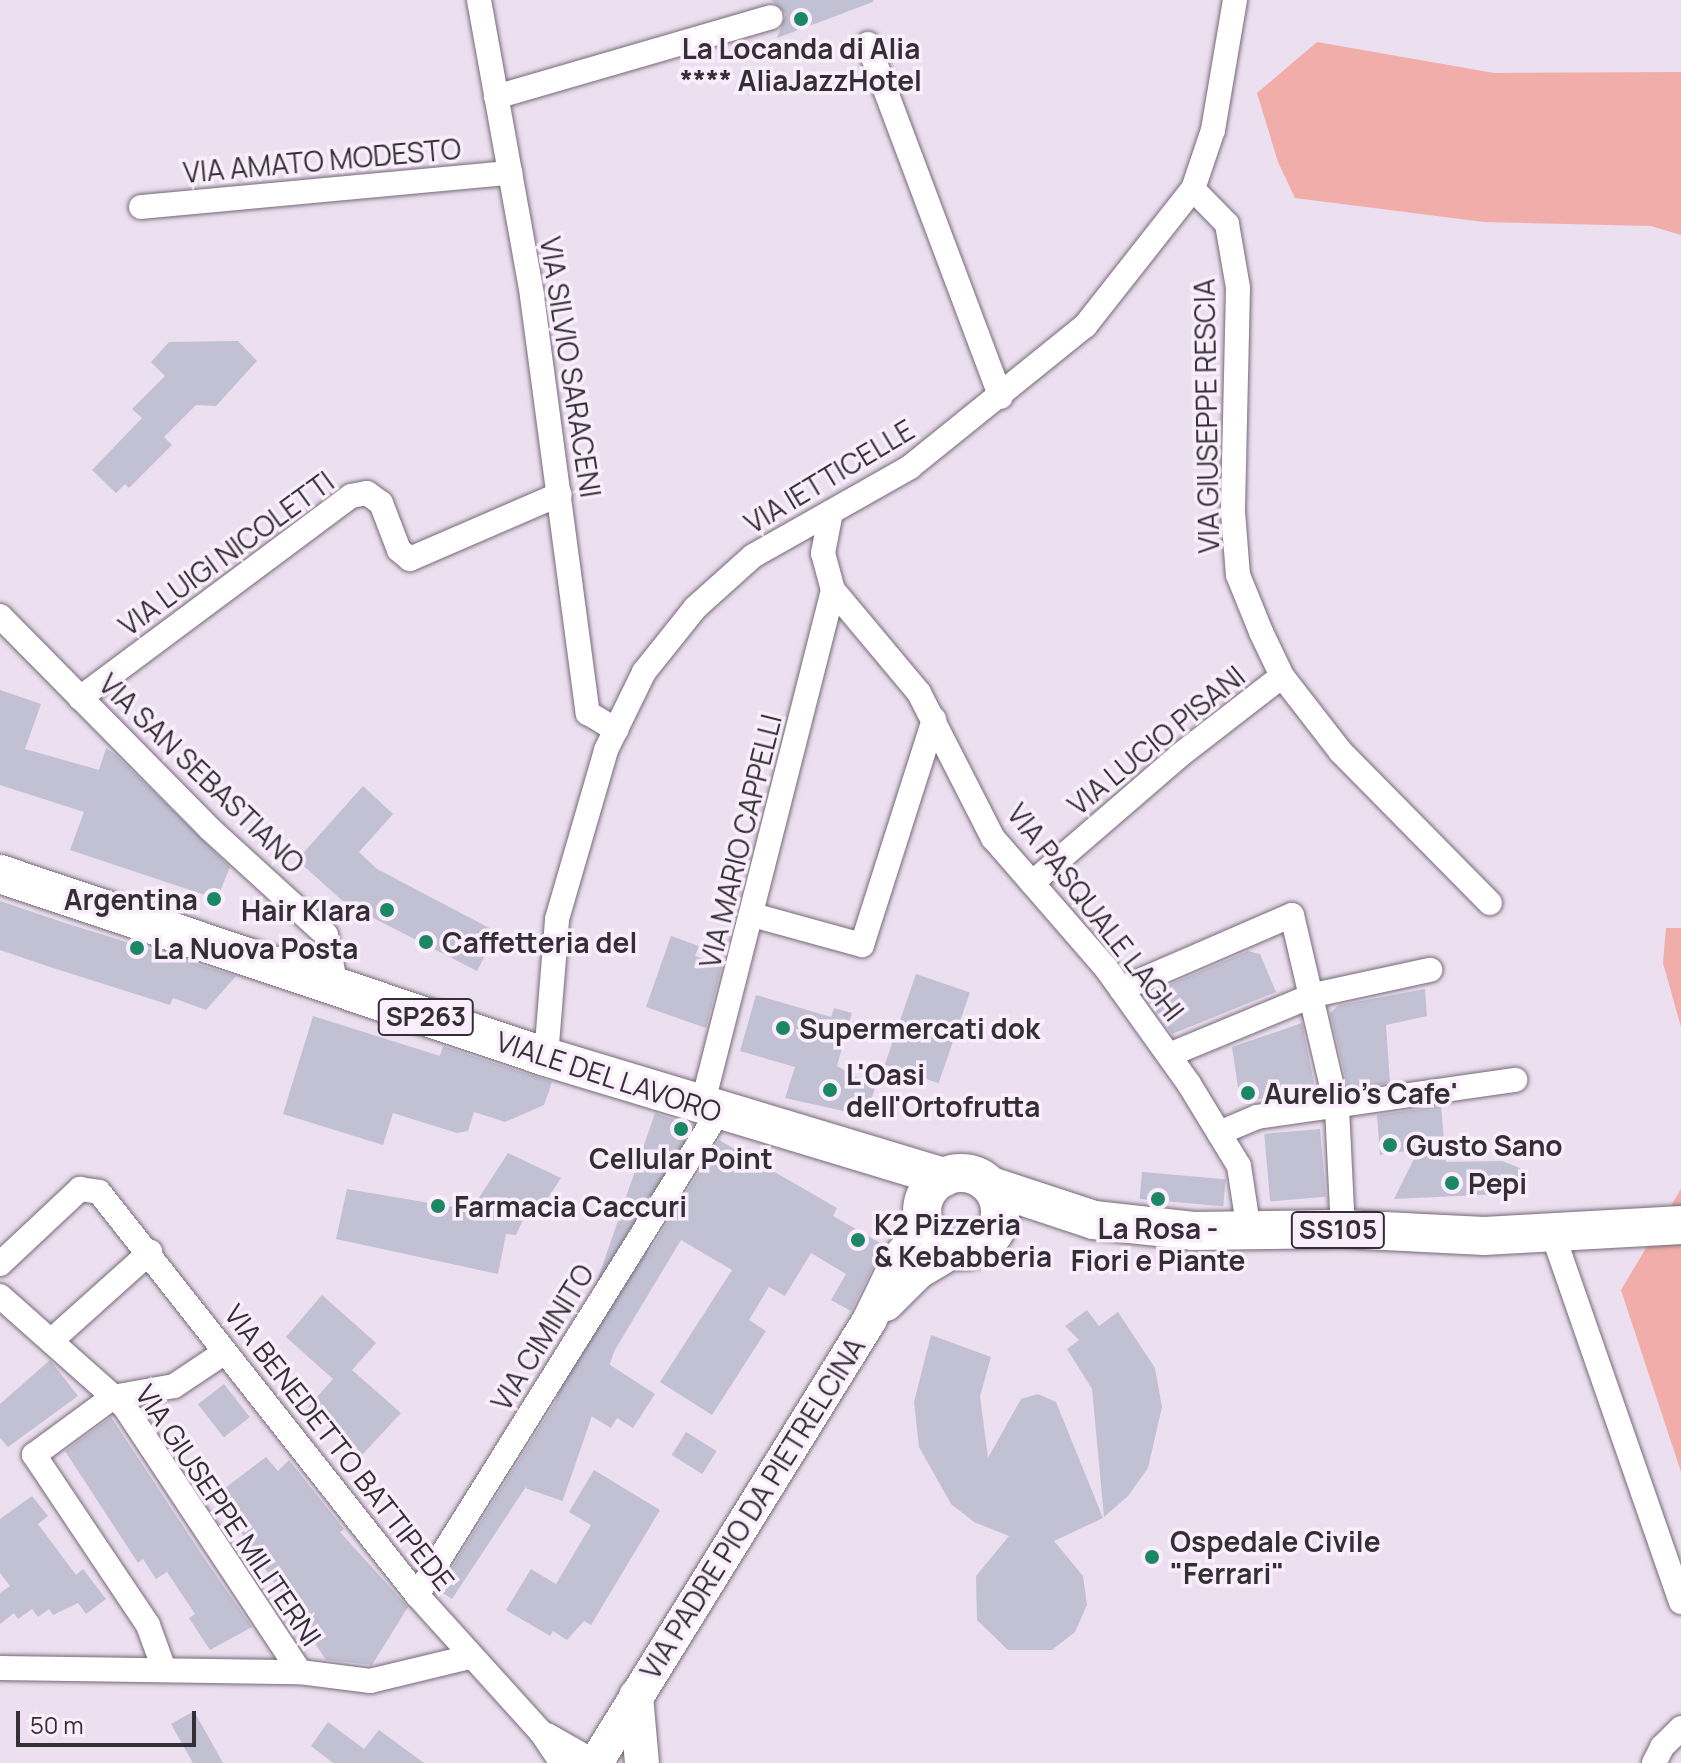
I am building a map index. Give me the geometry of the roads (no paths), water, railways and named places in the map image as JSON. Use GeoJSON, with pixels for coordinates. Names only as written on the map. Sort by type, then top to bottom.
{"type":"FeatureCollection","features":[{"type":"Feature","properties":{"kind":"main road","name":"VIALE DEL LAVORO"},"geometry":{"type":"LineString","coordinates":[[0,874],[546,1057],[710,1109],[944,1177]]}},
{"type":"Feature","properties":{"kind":"main road","name":"VIALE DEL LAVORO"},"geometry":{"type":"LineString","coordinates":[[856,1150],[923,1218]]}},
{"type":"Feature","properties":{"kind":"main road"},"geometry":{"type":"LineString","coordinates":[[969,1174],[991,1186],[1000,1209],[995,1233],[977,1248],[953,1251],[931,1238],[923,1218],[933,1185],[944,1177],[969,1174]]}},
{"type":"Feature","properties":{"kind":"main road","name":"SS105"},"geometry":{"type":"LineString","coordinates":[[991,1186],[1094,1220]]}},
{"type":"Feature","properties":{"kind":"main road","name":"SS105"},"geometry":{"type":"LineString","coordinates":[[995,1233],[1094,1220],[1249,1231],[1343,1229],[1485,1236],[1681,1225]]}},
{"type":"Feature","properties":{"kind":"street","name":"VIA SILVIO SARACENI"},"geometry":{"type":"LineString","coordinates":[[479,0],[510,173],[560,494],[588,713],[616,730]]}},
{"type":"Feature","properties":{"kind":"street","name":"VIA IETTICELLE"},"geometry":{"type":"LineString","coordinates":[[546,1057],[557,919],[616,730],[644,672],[695,608],[753,556],[910,467],[1001,397],[1085,326],[1193,189],[1213,130],[1235,0]]}},
{"type":"Feature","properties":{"kind":"street"},"geometry":{"type":"LineString","coordinates":[[496,97],[771,17]]}},
{"type":"Feature","properties":{"kind":"street"},"geometry":{"type":"LineString","coordinates":[[868,44],[1001,397]]}},
{"type":"Feature","properties":{"kind":"street","name":"VIA AMATO MODESTO"},"geometry":{"type":"LineString","coordinates":[[141,207],[510,173]]}},
{"type":"Feature","properties":{"kind":"street","name":"VIA GIUSEPPE RESCIA"},"geometry":{"type":"LineString","coordinates":[[1193,189],[1227,224],[1238,288],[1233,512],[1238,575],[1282,676],[1341,752],[1490,903]]}},
{"type":"Feature","properties":{"kind":"street","name":"VIA LUIGI NICOLETTI"},"geometry":{"type":"LineString","coordinates":[[80,698],[351,496],[367,493],[381,503],[399,550],[410,559],[560,494]]}},
{"type":"Feature","properties":{"kind":"street","name":"VIA PASQUALE LAGHI"},"geometry":{"type":"LineString","coordinates":[[831,512],[823,553],[833,590],[919,693],[993,838],[1121,989],[1169,1055],[1219,1133],[1243,1178],[1249,1231]]}},
{"type":"Feature","properties":{"kind":"street","name":"VIA MARIO CAPPELLI"},"geometry":{"type":"LineString","coordinates":[[710,1109],[753,915],[833,590]]}},
{"type":"Feature","properties":{"kind":"street","name":"VIA SAN SEBASTIANO"},"geometry":{"type":"LineString","coordinates":[[0,616],[210,829],[326,935],[336,987]]}},
{"type":"Feature","properties":{"kind":"street","name":"VIA LUCIO PISANI"},"geometry":{"type":"LineString","coordinates":[[1032,883],[1179,756],[1282,676]]}},
{"type":"Feature","properties":{"kind":"street"},"geometry":{"type":"LineString","coordinates":[[753,915],[862,945],[934,719]]}},
{"type":"Feature","properties":{"kind":"street"},"geometry":{"type":"LineString","coordinates":[[1121,989],[1292,915],[1314,995],[1337,1108],[1343,1229]]}},
{"type":"Feature","properties":{"kind":"street"},"geometry":{"type":"LineString","coordinates":[[1169,1055],[1314,995],[1430,970]]}},
{"type":"Feature","properties":{"kind":"street"},"geometry":{"type":"LineString","coordinates":[[1219,1133],[1257,1117],[1337,1108],[1515,1080]]}},
{"type":"Feature","properties":{"kind":"street","name":"VIA CIMINITO"},"geometry":{"type":"LineString","coordinates":[[417,1595],[710,1109]]}},
{"type":"Feature","properties":{"kind":"street","name":"VIA BENEDETTO BATTIPEDE"},"geometry":{"type":"LineString","coordinates":[[0,1264],[80,1189],[99,1192],[150,1252],[417,1595],[470,1657],[541,1732],[585,1760]]}},
{"type":"Feature","properties":{"kind":"street","name":"VIA PADRE PIO DA PIETRELCINA"},"geometry":{"type":"LineString","coordinates":[[585,1760],[636,1696],[869,1321],[923,1218]]}},
{"type":"Feature","properties":{"kind":"street"},"geometry":{"type":"LineString","coordinates":[[1566,1230],[1681,1602]]}},
{"type":"Feature","properties":{"kind":"street","name":"VIA PADRE PIO DA PIETRELCINA"},"geometry":{"type":"LineString","coordinates":[[869,1321],[918,1272],[953,1251]]}},
{"type":"Feature","properties":{"kind":"street"},"geometry":{"type":"LineString","coordinates":[[52,1340],[150,1252]]}},
{"type":"Feature","properties":{"kind":"street","name":"VIA GIUSEPPE MILITERNI"},"geometry":{"type":"LineString","coordinates":[[0,1296],[113,1397],[300,1672]]}},
{"type":"Feature","properties":{"kind":"street"},"geometry":{"type":"LineString","coordinates":[[164,1669],[148,1625],[34,1455],[113,1397],[174,1386],[225,1352]]}},
{"type":"Feature","properties":{"kind":"street"},"geometry":{"type":"LineString","coordinates":[[0,1668],[300,1672],[370,1681],[470,1657]]}},
{"type":"Feature","properties":{"kind":"street"},"geometry":{"type":"LineString","coordinates":[[585,1760],[622,1756],[640,1763],[636,1696]]}},
{"type":"Feature","properties":{"kind":"street"},"geometry":{"type":"LineString","coordinates":[[1654,1763],[1662,1747],[1681,1728]]}},
{"type":"Feature","properties":{"kind":"place","name":"La Locanda di Alia **** AliaJazzHotel"},"geometry":{"type":"Point","coordinates":[801,19]}},
{"type":"Feature","properties":{"kind":"place","name":"Argentina"},"geometry":{"type":"Point","coordinates":[214,899]}},
{"type":"Feature","properties":{"kind":"place","name":"Hair Klara"},"geometry":{"type":"Point","coordinates":[387,910]}},
{"type":"Feature","properties":{"kind":"place","name":"Caffetteria del"},"geometry":{"type":"Point","coordinates":[426,942]}},
{"type":"Feature","properties":{"kind":"place","name":"La Nuova Posta"},"geometry":{"type":"Point","coordinates":[137,948]}},
{"type":"Feature","properties":{"kind":"place","name":"Supermercati dok"},"geometry":{"type":"Point","coordinates":[783,1028]}},
{"type":"Feature","properties":{"kind":"place","name":"L'Oasi dell'Ortofrutta"},"geometry":{"type":"Point","coordinates":[830,1090]}},
{"type":"Feature","properties":{"kind":"place","name":"Aurelio's Cafe'"},"geometry":{"type":"Point","coordinates":[1248,1093]}},
{"type":"Feature","properties":{"kind":"place","name":"Cellular Point"},"geometry":{"type":"Point","coordinates":[681,1129]}},
{"type":"Feature","properties":{"kind":"place","name":"Gusto Sano"},"geometry":{"type":"Point","coordinates":[1390,1145]}},
{"type":"Feature","properties":{"kind":"place","name":"Pepi"},"geometry":{"type":"Point","coordinates":[1452,1183]}},
{"type":"Feature","properties":{"kind":"place","name":"La Rosa - Fiori e Piante"},"geometry":{"type":"Point","coordinates":[1158,1199]}},
{"type":"Feature","properties":{"kind":"place","name":"Farmacia Caccuri"},"geometry":{"type":"Point","coordinates":[438,1206]}},
{"type":"Feature","properties":{"kind":"place","name":"K2 Pizzeria & Kebabberia"},"geometry":{"type":"Point","coordinates":[858,1240]}},
{"type":"Feature","properties":{"kind":"place","name":"Ospedale Civile \"Ferrari\""},"geometry":{"type":"Point","coordinates":[1152,1557]}}]}
